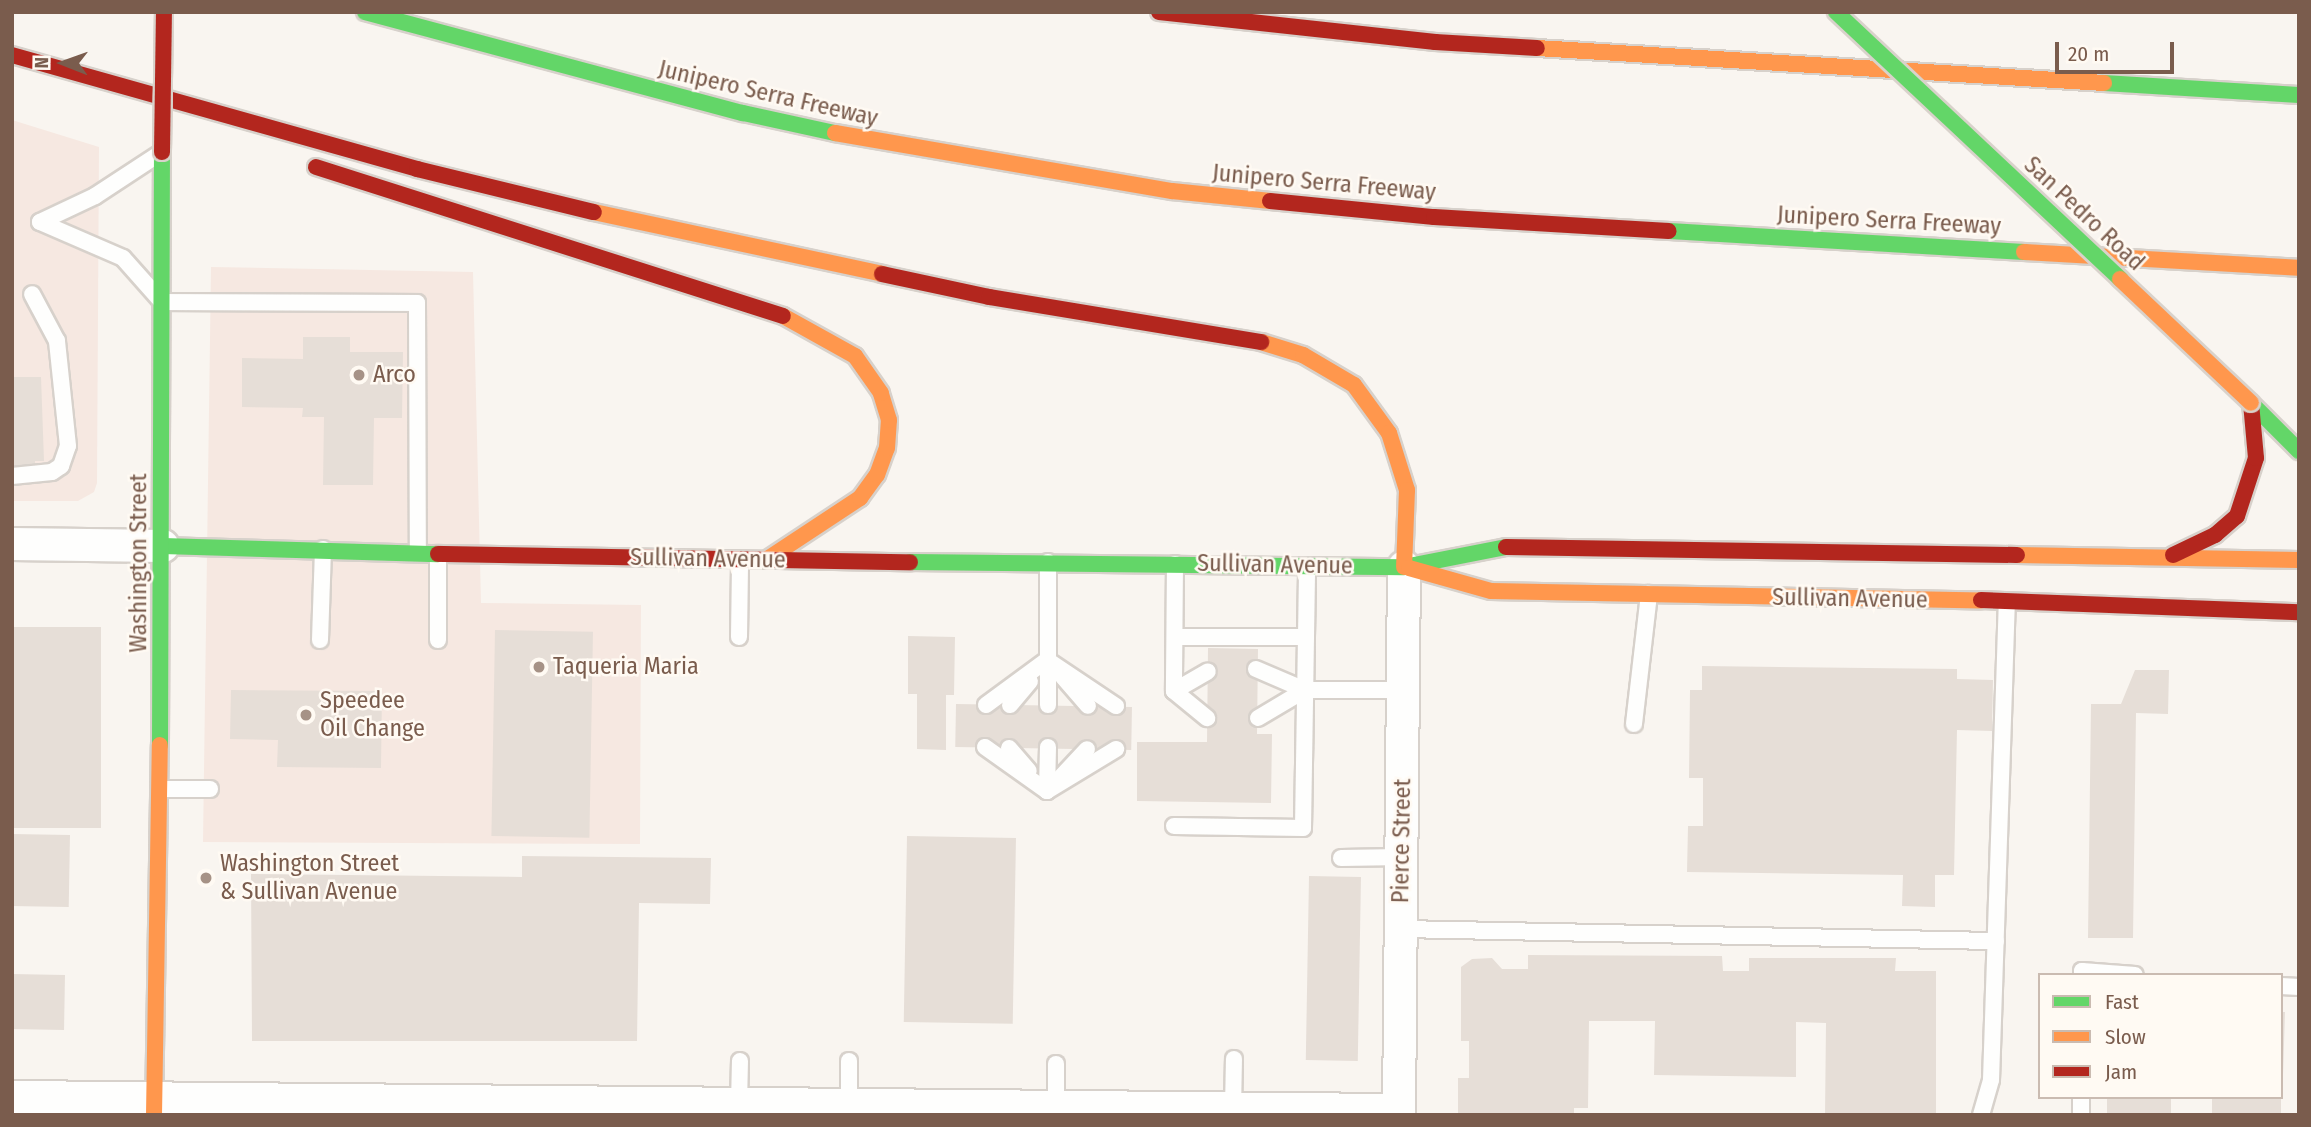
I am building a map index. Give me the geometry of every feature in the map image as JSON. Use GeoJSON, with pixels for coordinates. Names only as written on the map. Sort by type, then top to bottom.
{"type":"FeatureCollection","features":[{"type":"Feature","properties":{"kind":"main road","name":"Washington Street"},"geometry":{"type":"LineString","coordinates":[[154,1106],[163,546],[164,12]]}},
{"type":"Feature","properties":{"kind":"main road","name":"Junipero Serra Freeway"},"geometry":{"type":"LineString","coordinates":[[365,12],[658,93],[816,129],[987,163],[1172,191],[1434,217],[2299,268]]}},
{"type":"Feature","properties":{"kind":"main road"},"geometry":{"type":"LineString","coordinates":[[1159,12],[1435,42],[2299,95]]}},
{"type":"Feature","properties":{"kind":"main road","name":"San Pedro Road"},"geometry":{"type":"LineString","coordinates":[[1836,12],[2299,451]]}},
{"type":"Feature","properties":{"kind":"main road"},"geometry":{"type":"LineString","coordinates":[[12,55],[542,200],[978,295],[1262,342],[1303,355],[1354,386],[1389,433],[1407,490],[1404,567]]}},
{"type":"Feature","properties":{"kind":"main road"},"geometry":{"type":"LineString","coordinates":[[12,64],[176,121]]}},
{"type":"Feature","properties":{"kind":"main road"},"geometry":{"type":"LineString","coordinates":[[304,163],[798,321],[855,356],[881,393],[889,420],[887,448],[877,475],[860,498],[766,561]]}},
{"type":"Feature","properties":{"kind":"main road"},"geometry":{"type":"LineString","coordinates":[[2168,558],[2215,535],[2237,516],[2256,458],[2251,403]]}},
{"type":"Feature","properties":{"kind":"main road","name":"Sullivan Avenue"},"geometry":{"type":"LineString","coordinates":[[163,546],[740,561],[1404,567],[1492,547],[2299,560]]}},
{"type":"Feature","properties":{"kind":"main road","name":"Sullivan Avenue"},"geometry":{"type":"LineString","coordinates":[[1404,567],[1491,591],[2007,602],[2299,612]]}},
{"type":"Feature","properties":{"kind":"main road"},"geometry":{"type":"LineString","coordinates":[[2275,610],[2299,632]]}},
{"type":"Feature","properties":{"kind":"street","name":"Sullivan Avenue"},"geometry":{"type":"LineString","coordinates":[[12,544],[163,546]]}},
{"type":"Feature","properties":{"kind":"street","name":"Pierce Street"},"geometry":{"type":"LineString","coordinates":[[1399,1113],[1404,567]]}},
{"type":"Feature","properties":{"kind":"street"},"geometry":{"type":"LineString","coordinates":[[12,1097],[154,1106],[739,1104],[1036,1110],[1233,1108],[1399,1113]]}},
{"type":"Feature","properties":{"kind":"lane"},"geometry":{"type":"LineString","coordinates":[[162,152],[94,196],[40,222],[123,258],[162,302],[417,303],[418,551]]}},
{"type":"Feature","properties":{"kind":"lane"},"geometry":{"type":"LineString","coordinates":[[12,476],[52,472],[61,466],[68,446],[57,341],[32,294]]}},
{"type":"Feature","properties":{"kind":"lane"},"geometry":{"type":"LineString","coordinates":[[320,640],[323,549]]}},
{"type":"Feature","properties":{"kind":"lane"},"geometry":{"type":"LineString","coordinates":[[438,552],[438,640]]}},
{"type":"Feature","properties":{"kind":"lane"},"geometry":{"type":"LineString","coordinates":[[739,637],[740,561]]}},
{"type":"Feature","properties":{"kind":"lane"},"geometry":{"type":"LineString","coordinates":[[1048,562],[1048,705]]}},
{"type":"Feature","properties":{"kind":"lane"},"geometry":{"type":"LineString","coordinates":[[1174,691],[1175,564]]}},
{"type":"Feature","properties":{"kind":"lane"},"geometry":{"type":"LineString","coordinates":[[1174,826],[1303,828],[1307,566]]}},
{"type":"Feature","properties":{"kind":"lane"},"geometry":{"type":"LineString","coordinates":[[1634,724],[1650,594]]}},
{"type":"Feature","properties":{"kind":"lane"},"geometry":{"type":"LineString","coordinates":[[1981,1115],[1991,1080],[2007,602]]}},
{"type":"Feature","properties":{"kind":"lane"},"geometry":{"type":"LineString","coordinates":[[1175,637],[1306,638]]}},
{"type":"Feature","properties":{"kind":"lane"},"geometry":{"type":"LineString","coordinates":[[1010,705],[1047,660]]}},
{"type":"Feature","properties":{"kind":"lane"},"geometry":{"type":"LineString","coordinates":[[986,705],[1047,660]]}},
{"type":"Feature","properties":{"kind":"lane"},"geometry":{"type":"LineString","coordinates":[[1047,660],[1088,706]]}},
{"type":"Feature","properties":{"kind":"lane"},"geometry":{"type":"LineString","coordinates":[[1047,660],[1116,706]]}},
{"type":"Feature","properties":{"kind":"lane"},"geometry":{"type":"LineString","coordinates":[[1256,669],[1305,690],[1404,690]]}},
{"type":"Feature","properties":{"kind":"lane"},"geometry":{"type":"LineString","coordinates":[[1174,691],[1208,671]]}},
{"type":"Feature","properties":{"kind":"lane"},"geometry":{"type":"LineString","coordinates":[[1258,718],[1305,690]]}},
{"type":"Feature","properties":{"kind":"lane"},"geometry":{"type":"LineString","coordinates":[[1174,691],[1207,718]]}},
{"type":"Feature","properties":{"kind":"lane"},"geometry":{"type":"LineString","coordinates":[[985,747],[1047,791]]}},
{"type":"Feature","properties":{"kind":"lane"},"geometry":{"type":"LineString","coordinates":[[1047,791],[1048,747]]}},
{"type":"Feature","properties":{"kind":"lane"},"geometry":{"type":"LineString","coordinates":[[1009,748],[1047,791]]}},
{"type":"Feature","properties":{"kind":"lane"},"geometry":{"type":"LineString","coordinates":[[1047,791],[1087,749]]}},
{"type":"Feature","properties":{"kind":"lane"},"geometry":{"type":"LineString","coordinates":[[1047,791],[1115,749]]}},
{"type":"Feature","properties":{"kind":"lane"},"geometry":{"type":"LineString","coordinates":[[159,789],[210,789]]}},
{"type":"Feature","properties":{"kind":"lane"},"geometry":{"type":"LineString","coordinates":[[1341,858],[1402,857]]}},
{"type":"Feature","properties":{"kind":"lane"},"geometry":{"type":"LineString","coordinates":[[1401,929],[1996,941]]}},
{"type":"Feature","properties":{"kind":"lane"},"geometry":{"type":"LineString","coordinates":[[2082,973],[2108,973]]}},
{"type":"Feature","properties":{"kind":"lane"},"geometry":{"type":"LineString","coordinates":[[1233,1108],[1234,1059]]}},
{"type":"Feature","properties":{"kind":"lane"},"geometry":{"type":"LineString","coordinates":[[739,1104],[740,1061]]}},
{"type":"Feature","properties":{"kind":"lane"},"geometry":{"type":"LineString","coordinates":[[849,1061],[849,1105]]}},
{"type":"Feature","properties":{"kind":"lane"},"geometry":{"type":"LineString","coordinates":[[1036,1110],[1056,1064]]}},
{"type":"Feature","properties":{"kind":"shaded area"},"geometry":{"type":"Polygon","coordinates":[[[12,120],[99,147],[97,483],[94,492],[78,501],[12,501],[12,120]]]}},
{"type":"Feature","properties":{"kind":"shaded area"},"geometry":{"type":"Polygon","coordinates":[[[211,267],[473,272],[481,603],[641,605],[640,844],[203,842],[211,267]]]}},
{"type":"Feature","properties":{"kind":"building"},"geometry":{"type":"Polygon","coordinates":[[[303,337],[350,337],[350,352],[403,352],[402,418],[374,418],[373,485],[323,485],[324,417],[302,417],[303,408],[242,407],[242,358],[303,359],[303,337]]]}},
{"type":"Feature","properties":{"kind":"building"},"geometry":{"type":"Polygon","coordinates":[[[12,377],[41,377],[44,461],[35,461],[35,466],[12,466],[12,377]]]}},
{"type":"Feature","properties":{"kind":"building"},"geometry":{"type":"Polygon","coordinates":[[[12,627],[101,627],[101,828],[12,828],[12,627]]]}},
{"type":"Feature","properties":{"kind":"building"},"geometry":{"type":"Polygon","coordinates":[[[495,630],[593,632],[589,838],[491,836],[495,630]]]}},
{"type":"Feature","properties":{"kind":"building"},"geometry":{"type":"Polygon","coordinates":[[[908,636],[955,637],[954,695],[946,695],[946,750],[917,749],[917,694],[908,694],[908,636]]]}},
{"type":"Feature","properties":{"kind":"building"},"geometry":{"type":"Polygon","coordinates":[[[1208,648],[1258,649],[1257,734],[1272,734],[1271,803],[1137,801],[1137,742],[1207,742],[1208,648]]]}},
{"type":"Feature","properties":{"kind":"building"},"geometry":{"type":"Polygon","coordinates":[[[1702,666],[1957,669],[1957,679],[1993,680],[1992,731],[1957,730],[1954,875],[1935,875],[1935,907],[1902,906],[1903,875],[1687,872],[1688,826],[1703,826],[1703,778],[1689,778],[1690,690],[1702,690],[1702,666]]]}},
{"type":"Feature","properties":{"kind":"building"},"geometry":{"type":"Polygon","coordinates":[[[2135,670],[2169,670],[2168,714],[2136,713],[2133,938],[2088,938],[2091,704],[2121,704],[2135,670]]]}},
{"type":"Feature","properties":{"kind":"building","name":"Speedee Oil Change"},"geometry":{"type":"Polygon","coordinates":[[[231,690],[382,691],[381,768],[277,767],[278,740],[230,739],[231,690]]]}},
{"type":"Feature","properties":{"kind":"building"},"geometry":{"type":"Polygon","coordinates":[[[956,704],[1132,707],[1131,750],[955,747],[956,704]]]}},
{"type":"Feature","properties":{"kind":"building"},"geometry":{"type":"Polygon","coordinates":[[[12,834],[70,835],[69,907],[12,906],[12,834]]]}},
{"type":"Feature","properties":{"kind":"building"},"geometry":{"type":"Polygon","coordinates":[[[907,836],[1016,838],[1013,1024],[904,1022],[907,836]]]}},
{"type":"Feature","properties":{"kind":"building"},"geometry":{"type":"Polygon","coordinates":[[[522,856],[711,858],[710,904],[639,903],[637,1041],[252,1041],[251,874],[522,877],[522,856]]]}},
{"type":"Feature","properties":{"kind":"building"},"geometry":{"type":"Polygon","coordinates":[[[1309,876],[1361,877],[1358,1061],[1306,1060],[1309,876]]]}},
{"type":"Feature","properties":{"kind":"building"},"geometry":{"type":"Polygon","coordinates":[[[1528,955],[1722,956],[1723,971],[1749,971],[1749,958],[1896,958],[1895,971],[1936,971],[1936,1115],[1825,1115],[1826,1023],[1796,1022],[1796,1077],[1654,1075],[1655,1021],[1589,1021],[1588,1108],[1574,1108],[1574,1115],[1458,1115],[1458,1078],[1469,1078],[1469,1041],[1461,1041],[1461,967],[1472,959],[1492,958],[1502,969],[1528,969],[1528,955]]]}},
{"type":"Feature","properties":{"kind":"building"},"geometry":{"type":"Polygon","coordinates":[[[12,974],[65,975],[64,1030],[12,1029],[12,974]]]}},
{"type":"Feature","properties":{"kind":"building"},"geometry":{"type":"Polygon","coordinates":[[[2283,1012],[2285,1012],[2283,1075],[2283,1012]]]}},
{"type":"Feature","properties":{"kind":"building"},"geometry":{"type":"Polygon","coordinates":[[[2107,1099],[2171,1099],[2171,1115],[2107,1115],[2107,1099]]]}},
{"type":"Feature","properties":{"kind":"building"},"geometry":{"type":"Polygon","coordinates":[[[2212,1099],[2281,1099],[2281,1115],[2212,1115],[2212,1099]]]}},
{"type":"Feature","properties":{"kind":"traffic: fast"},"geometry":{"type":"LineString","coordinates":[[365,12],[743,113],[835,133]]}},
{"type":"Feature","properties":{"kind":"traffic: fast"},"geometry":{"type":"LineString","coordinates":[[1836,12],[2120,279]]}},
{"type":"Feature","properties":{"kind":"traffic: fast"},"geometry":{"type":"LineString","coordinates":[[2104,83],[2299,95]]}},
{"type":"Feature","properties":{"kind":"traffic: fast"},"geometry":{"type":"LineString","coordinates":[[160,745],[162,152]]}},
{"type":"Feature","properties":{"kind":"traffic: fast"},"geometry":{"type":"LineString","coordinates":[[1669,231],[2024,252]]}},
{"type":"Feature","properties":{"kind":"traffic: fast"},"geometry":{"type":"LineString","coordinates":[[2251,403],[2299,451]]}},
{"type":"Feature","properties":{"kind":"traffic: fast"},"geometry":{"type":"LineString","coordinates":[[163,546],[438,554]]}},
{"type":"Feature","properties":{"kind":"traffic: fast"},"geometry":{"type":"LineString","coordinates":[[910,562],[1404,567],[1506,547]]}},
{"type":"Feature","properties":{"kind":"traffic: slow"},"geometry":{"type":"LineString","coordinates":[[1537,48],[2104,83]]}},
{"type":"Feature","properties":{"kind":"traffic: slow"},"geometry":{"type":"LineString","coordinates":[[835,133],[1172,191],[1270,201]]}},
{"type":"Feature","properties":{"kind":"traffic: slow"},"geometry":{"type":"LineString","coordinates":[[594,212],[882,274]]}},
{"type":"Feature","properties":{"kind":"traffic: slow"},"geometry":{"type":"LineString","coordinates":[[2024,252],[2299,268]]}},
{"type":"Feature","properties":{"kind":"traffic: slow"},"geometry":{"type":"LineString","coordinates":[[2120,279],[2251,403]]}},
{"type":"Feature","properties":{"kind":"traffic: slow"},"geometry":{"type":"LineString","coordinates":[[766,560],[860,498],[877,475],[887,448],[889,420],[881,393],[855,356],[783,316]]}},
{"type":"Feature","properties":{"kind":"traffic: slow"},"geometry":{"type":"LineString","coordinates":[[1261,342],[1303,355],[1354,385],[1389,433],[1407,490],[1404,567]]}},
{"type":"Feature","properties":{"kind":"traffic: slow"},"geometry":{"type":"LineString","coordinates":[[2017,555],[2299,560]]}},
{"type":"Feature","properties":{"kind":"traffic: slow"},"geometry":{"type":"LineString","coordinates":[[1409,568],[1491,591],[1981,600]]}},
{"type":"Feature","properties":{"kind":"traffic: slow"},"geometry":{"type":"LineString","coordinates":[[154,1115],[160,745]]}},
{"type":"Feature","properties":{"kind":"traffic: jam"},"geometry":{"type":"LineString","coordinates":[[162,152],[164,12]]}},
{"type":"Feature","properties":{"kind":"traffic: jam"},"geometry":{"type":"LineString","coordinates":[[1159,12],[1435,42],[1537,48]]}},
{"type":"Feature","properties":{"kind":"traffic: jam"},"geometry":{"type":"LineString","coordinates":[[12,55],[417,169],[594,212]]}},
{"type":"Feature","properties":{"kind":"traffic: jam"},"geometry":{"type":"LineString","coordinates":[[316,167],[783,316]]}},
{"type":"Feature","properties":{"kind":"traffic: jam"},"geometry":{"type":"LineString","coordinates":[[1270,201],[1434,217],[1669,231]]}},
{"type":"Feature","properties":{"kind":"traffic: jam"},"geometry":{"type":"LineString","coordinates":[[882,274],[989,297],[1261,342]]}},
{"type":"Feature","properties":{"kind":"traffic: jam"},"geometry":{"type":"LineString","coordinates":[[2173,555],[2215,535],[2237,516],[2256,458],[2251,403]]}},
{"type":"Feature","properties":{"kind":"traffic: jam"},"geometry":{"type":"LineString","coordinates":[[1506,547],[2017,555]]}},
{"type":"Feature","properties":{"kind":"traffic: jam"},"geometry":{"type":"LineString","coordinates":[[438,554],[910,562]]}},
{"type":"Feature","properties":{"kind":"traffic: jam"},"geometry":{"type":"LineString","coordinates":[[1981,600],[2299,612]]}},
{"type":"Feature","properties":{"kind":"place","name":"Arco"},"geometry":{"type":"Point","coordinates":[359,375]}},
{"type":"Feature","properties":{"kind":"place","name":"Taqueria Maria"},"geometry":{"type":"Point","coordinates":[539,667]}},
{"type":"Feature","properties":{"kind":"place","name":"Speedee Oil Change"},"geometry":{"type":"Point","coordinates":[306,715]}},
{"type":"Feature","properties":{"kind":"place","name":"Washington Street & Sullivan Avenue"},"geometry":{"type":"Point","coordinates":[206,878]}}]}
